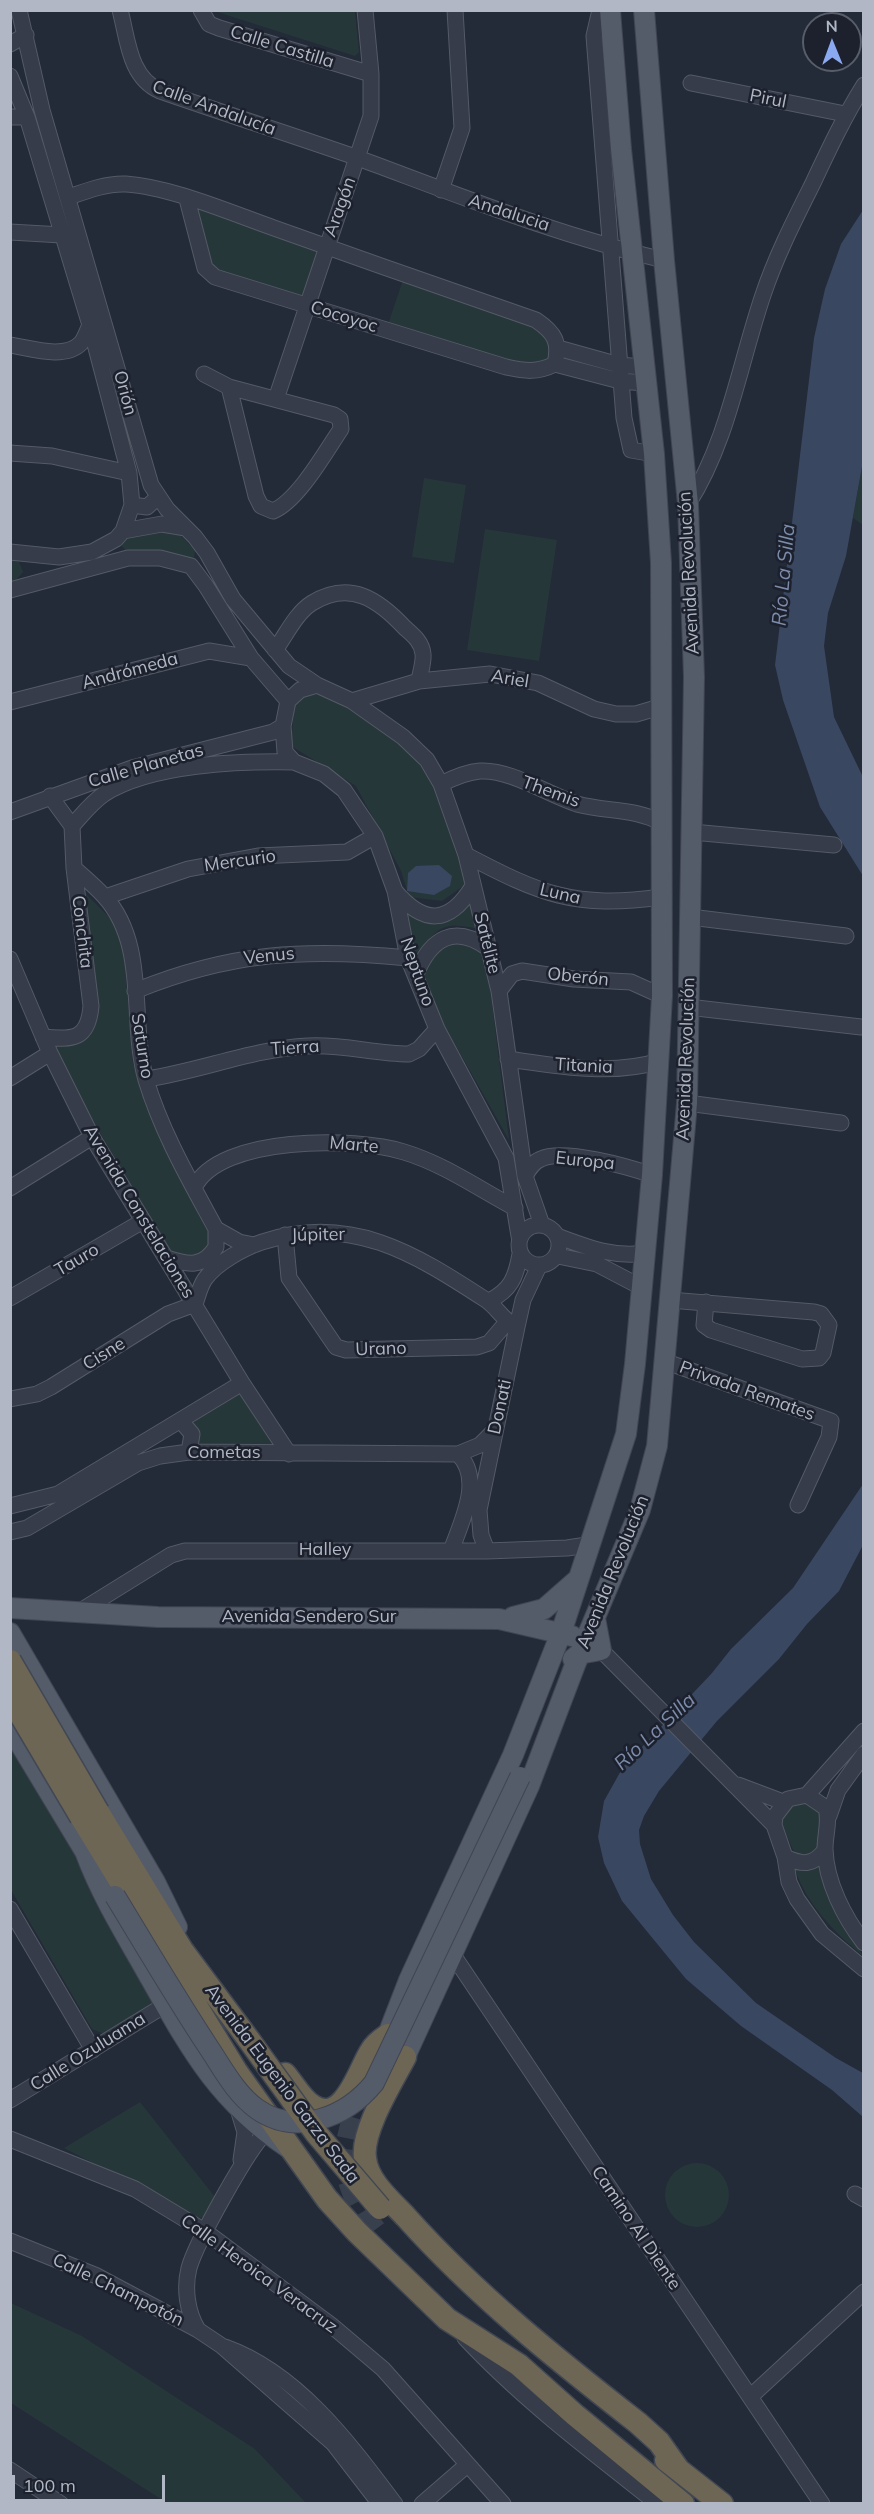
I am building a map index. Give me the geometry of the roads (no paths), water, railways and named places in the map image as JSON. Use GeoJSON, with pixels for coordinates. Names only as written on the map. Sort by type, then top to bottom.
{"type":"FeatureCollection","features":[{"type":"Feature","properties":{"kind":"highway","name":"Avenida Eugenio Garza Sada"},"geometry":{"type":"LineString","coordinates":[[12,1643],[89,1814],[214,2036],[327,2199],[357,2232],[447,2319],[519,2365],[575,2415],[683,2504]]}},
{"type":"Feature","properties":{"kind":"highway","name":"Avenida Eugenio Garza Sada"},"geometry":{"type":"LineString","coordinates":[[10,1697],[182,1950],[316,2133],[380,2208],[515,2341],[722,2504]]}},
{"type":"Feature","properties":{"kind":"highway"},"geometry":{"type":"LineString","coordinates":[[311,2106],[330,2109],[343,2101],[370,2052],[388,2034]]}},
{"type":"Feature","properties":{"kind":"highway"},"geometry":{"type":"LineString","coordinates":[[368,2079],[388,2034]]}},
{"type":"Feature","properties":{"kind":"highway"},"geometry":{"type":"LineString","coordinates":[[214,2036],[228,2041],[288,2120],[299,2140],[310,2148],[321,2144],[327,2136],[323,2120],[258,2040],[246,2035]]}},
{"type":"Feature","properties":{"kind":"highway"},"geometry":{"type":"LineString","coordinates":[[405,2057],[365,2143],[366,2164],[373,2179],[433,2247],[489,2302],[638,2423],[658,2442],[678,2469]]}},
{"type":"Feature","properties":{"kind":"highway"},"geometry":{"type":"LineString","coordinates":[[376,2231],[519,2365]]}},
{"type":"Feature","properties":{"kind":"main road","name":"Avenida Revolución"},"geometry":{"type":"LineString","coordinates":[[405,2057],[421,2025],[433,1991],[529,1786],[580,1643],[577,1580],[587,1545],[613,1479],[626,1434],[646,1253],[660,1061],[662,996],[663,706],[660,524],[634,253],[621,149],[610,10]]}},
{"type":"Feature","properties":{"kind":"main road","name":"Avenida Revolución"},"geometry":{"type":"LineString","coordinates":[[595,1618],[645,1491],[657,1446],[687,1103],[694,677],[688,504],[664,260],[644,10]]}},
{"type":"Feature","properties":{"kind":"main road"},"geometry":{"type":"LineString","coordinates":[[660,524],[672,530],[689,533]]}},
{"type":"Feature","properties":{"kind":"main road"},"geometry":{"type":"LineString","coordinates":[[626,1434],[629,1445],[637,1453],[650,1454],[657,1446]]}},
{"type":"Feature","properties":{"kind":"main road"},"geometry":{"type":"LineString","coordinates":[[613,1479],[622,1475],[635,1475],[645,1491]]}},
{"type":"Feature","properties":{"kind":"main road"},"geometry":{"type":"LineString","coordinates":[[499,1619],[539,1612],[577,1580]]}},
{"type":"Feature","properties":{"kind":"main road","name":"Avenida Sendero Sur"},"geometry":{"type":"LineString","coordinates":[[10,1608],[158,1617],[499,1619],[580,1643]]}},
{"type":"Feature","properties":{"kind":"main road","name":"Avenida Sendero Sur"},"geometry":{"type":"LineString","coordinates":[[12,1643],[34,1616],[56,1611]]}},
{"type":"Feature","properties":{"kind":"main road"},"geometry":{"type":"LineString","coordinates":[[580,1643],[595,1618]]}},
{"type":"Feature","properties":{"kind":"main road"},"geometry":{"type":"LineString","coordinates":[[10,1727],[22,1743],[86,1854],[115,1896],[195,2027],[249,2103],[266,2115],[283,2121],[312,2121],[333,2116],[358,2101],[374,2083],[520,1777],[562,1669],[595,1618]]}},
{"type":"Feature","properties":{"kind":"main road"},"geometry":{"type":"LineString","coordinates":[[12,1643],[61,1721],[175,1918],[182,1950]]}},
{"type":"Feature","properties":{"kind":"main road","name":"Avenida Revolución"},"geometry":{"type":"LineString","coordinates":[[388,2034],[409,1980],[513,1755],[580,1643]]}},
{"type":"Feature","properties":{"kind":"main road"},"geometry":{"type":"LineString","coordinates":[[10,1716],[35,1697],[37,1681]]}},
{"type":"Feature","properties":{"kind":"main road"},"geometry":{"type":"LineString","coordinates":[[22,1743],[27,1731],[38,1721],[47,1719],[61,1721]]}},
{"type":"Feature","properties":{"kind":"main road"},"geometry":{"type":"LineString","coordinates":[[86,1854],[106,1900],[198,2060],[238,2109],[290,2148]]}},
{"type":"Feature","properties":{"kind":"main road"},"geometry":{"type":"LineString","coordinates":[[409,1980],[412,1988],[419,1993],[433,1991]]}},
{"type":"Feature","properties":{"kind":"main road"},"geometry":{"type":"LineString","coordinates":[[398,2010],[411,2016],[421,2025]]}},
{"type":"Feature","properties":{"kind":"street","name":"Orión"},"geometry":{"type":"LineString","coordinates":[[19,10],[42,110],[151,485],[167,509],[207,553],[233,599],[289,666],[317,685],[352,701]]}},
{"type":"Feature","properties":{"kind":"street","name":"Calle Andalucía"},"geometry":{"type":"LineString","coordinates":[[120,10],[134,65],[147,86],[358,158]]}},
{"type":"Feature","properties":{"kind":"street","name":"Calle Castilla"},"geometry":{"type":"LineString","coordinates":[[201,10],[209,24],[219,28],[371,74]]}},
{"type":"Feature","properties":{"kind":"street","name":"Aragón"},"geometry":{"type":"LineString","coordinates":[[276,399],[326,246],[358,158],[370,116],[371,74],[365,10]]}},
{"type":"Feature","properties":{"kind":"street"},"geometry":{"type":"LineString","coordinates":[[441,190],[462,128],[455,10]]}},
{"type":"Feature","properties":{"kind":"street"},"geometry":{"type":"LineString","coordinates":[[600,10],[594,36],[620,373],[631,450],[654,454]]}},
{"type":"Feature","properties":{"kind":"street"},"geometry":{"type":"LineString","coordinates":[[10,44],[26,36]]}},
{"type":"Feature","properties":{"kind":"street","name":"Orión"},"geometry":{"type":"LineString","coordinates":[[10,76],[27,117],[90,325],[129,473],[132,505],[119,535]]}},
{"type":"Feature","properties":{"kind":"street","name":"Pirul"},"geometry":{"type":"LineString","coordinates":[[692,83],[845,114]]}},
{"type":"Feature","properties":{"kind":"street"},"geometry":{"type":"LineString","coordinates":[[688,504],[706,476],[720,441],[763,294],[783,245],[845,114],[864,86]]}},
{"type":"Feature","properties":{"kind":"street"},"geometry":{"type":"LineString","coordinates":[[10,117],[27,117]]}},
{"type":"Feature","properties":{"kind":"street","name":"Andalucia"},"geometry":{"type":"LineString","coordinates":[[358,158],[441,190],[611,247],[664,260]]}},
{"type":"Feature","properties":{"kind":"street"},"geometry":{"type":"LineString","coordinates":[[69,197],[98,188],[125,184],[187,199],[326,246],[536,320],[549,329],[558,348],[555,364]]}},
{"type":"Feature","properties":{"kind":"street","name":"Cocoyoc"},"geometry":{"type":"LineString","coordinates":[[187,199],[209,273],[306,305],[529,372],[555,364],[644,375]]}},
{"type":"Feature","properties":{"kind":"street"},"geometry":{"type":"LineString","coordinates":[[10,232],[62,236]]}},
{"type":"Feature","properties":{"kind":"street"},"geometry":{"type":"LineString","coordinates":[[10,345],[42,350],[72,349],[81,342],[90,325]]}},
{"type":"Feature","properties":{"kind":"street","name":"Cocoyoc"},"geometry":{"type":"LineString","coordinates":[[558,348],[620,373]]}},
{"type":"Feature","properties":{"kind":"street"},"geometry":{"type":"LineString","coordinates":[[204,374],[229,387],[334,415],[340,419],[341,429],[299,487],[279,508],[273,511],[261,506],[256,496],[229,387]]}},
{"type":"Feature","properties":{"kind":"street"},"geometry":{"type":"LineString","coordinates":[[10,453],[52,456],[129,473]]}},
{"type":"Feature","properties":{"kind":"street"},"geometry":{"type":"LineString","coordinates":[[132,505],[147,507],[158,497]]}},
{"type":"Feature","properties":{"kind":"street"},"geometry":{"type":"LineString","coordinates":[[10,552],[29,555],[79,555],[92,552],[119,535],[162,524],[186,528]]}},
{"type":"Feature","properties":{"kind":"street"},"geometry":{"type":"LineString","coordinates":[[119,535],[117,549],[128,558]]}},
{"type":"Feature","properties":{"kind":"street"},"geometry":{"type":"LineString","coordinates":[[190,566],[207,553]]}},
{"type":"Feature","properties":{"kind":"street"},"geometry":{"type":"LineString","coordinates":[[18,588],[29,575],[29,555]]}},
{"type":"Feature","properties":{"kind":"street"},"geometry":{"type":"LineString","coordinates":[[18,588],[128,558],[160,558],[190,566],[206,586],[251,658],[288,701]]}},
{"type":"Feature","properties":{"kind":"street"},"geometry":{"type":"LineString","coordinates":[[275,650],[298,616],[310,604],[341,592],[354,593],[379,604],[420,643],[423,655],[419,681]]}},
{"type":"Feature","properties":{"kind":"street","name":"Andrómeda"},"geometry":{"type":"LineString","coordinates":[[10,702],[209,651],[251,658]]}},
{"type":"Feature","properties":{"kind":"street"},"geometry":{"type":"LineString","coordinates":[[274,684],[285,678],[289,666]]}},
{"type":"Feature","properties":{"kind":"street","name":"Ariel"},"geometry":{"type":"LineString","coordinates":[[352,701],[419,681],[489,674],[538,683],[594,709],[616,714],[636,714],[663,706]]}},
{"type":"Feature","properties":{"kind":"street"},"geometry":{"type":"LineString","coordinates":[[294,762],[285,752],[283,726],[288,701],[300,690],[317,685]]}},
{"type":"Feature","properties":{"kind":"street","name":"Satélite"},"geometry":{"type":"LineString","coordinates":[[352,701],[404,737],[427,760],[441,784],[466,855],[499,992],[525,1176],[542,1225]]}},
{"type":"Feature","properties":{"kind":"street","name":"Calle Planetas"},"geometry":{"type":"LineString","coordinates":[[10,812],[132,768],[273,732],[283,726]]}},
{"type":"Feature","properties":{"kind":"street","name":"Calle Planetas"},"geometry":{"type":"LineString","coordinates":[[72,826],[88,807],[106,793],[135,781],[217,763],[294,762]]}},
{"type":"Feature","properties":{"kind":"street","name":"Neptuno"},"geometry":{"type":"LineString","coordinates":[[294,762],[324,774],[344,790],[375,836],[395,891],[408,957],[437,1029],[506,1158],[519,1236]]}},
{"type":"Feature","properties":{"kind":"street","name":"Themis"},"geometry":{"type":"LineString","coordinates":[[441,784],[452,778],[481,771],[496,773],[578,804],[640,812],[662,823]]}},
{"type":"Feature","properties":{"kind":"street"},"geometry":{"type":"LineString","coordinates":[[50,796],[72,826]]}},
{"type":"Feature","properties":{"kind":"street","name":"Conchita"},"geometry":{"type":"LineString","coordinates":[[44,1037],[73,1038],[87,1028],[90,1018],[91,1006],[74,868],[72,826]]}},
{"type":"Feature","properties":{"kind":"street"},"geometry":{"type":"LineString","coordinates":[[692,832],[834,845]]}},
{"type":"Feature","properties":{"kind":"street","name":"Mercurio"},"geometry":{"type":"LineString","coordinates":[[105,897],[188,869],[258,856],[347,852],[375,836]]}},
{"type":"Feature","properties":{"kind":"street","name":"Luna"},"geometry":{"type":"LineString","coordinates":[[466,855],[522,884],[549,893],[582,900],[620,903],[661,897]]}},
{"type":"Feature","properties":{"kind":"street","name":"Saturno"},"geometry":{"type":"LineString","coordinates":[[74,868],[105,897],[128,938],[133,962],[136,1028],[146,1079],[164,1131],[216,1229]]}},
{"type":"Feature","properties":{"kind":"street"},"geometry":{"type":"LineString","coordinates":[[395,891],[420,913],[444,916],[459,907],[473,886]]}},
{"type":"Feature","properties":{"kind":"street"},"geometry":{"type":"LineString","coordinates":[[690,917],[846,936]]}},
{"type":"Feature","properties":{"kind":"street"},"geometry":{"type":"LineString","coordinates":[[416,974],[429,951],[444,938],[476,939],[488,948]]}},
{"type":"Feature","properties":{"kind":"street","name":"Venus"},"geometry":{"type":"LineString","coordinates":[[135,991],[179,973],[225,961],[281,953],[357,953],[408,957]]}},
{"type":"Feature","properties":{"kind":"street","name":"Avenida Constelaciones"},"geometry":{"type":"LineString","coordinates":[[10,959],[17,984],[92,1137],[242,1383],[289,1454]]}},
{"type":"Feature","properties":{"kind":"street","name":"Oberón"},"geometry":{"type":"LineString","coordinates":[[499,992],[512,975],[522,971],[574,979],[631,982],[662,996]]}},
{"type":"Feature","properties":{"kind":"street"},"geometry":{"type":"LineString","coordinates":[[688,1007],[861,1027]]}},
{"type":"Feature","properties":{"kind":"street","name":"Tierra"},"geometry":{"type":"LineString","coordinates":[[146,1079],[175,1075],[261,1051],[300,1047],[344,1046],[409,1054],[418,1049],[437,1029]]}},
{"type":"Feature","properties":{"kind":"street"},"geometry":{"type":"LineString","coordinates":[[10,1078],[50,1053]]}},
{"type":"Feature","properties":{"kind":"street","name":"Titania"},"geometry":{"type":"LineString","coordinates":[[508,1059],[581,1068],[640,1067],[660,1061]]}},
{"type":"Feature","properties":{"kind":"street"},"geometry":{"type":"LineString","coordinates":[[687,1103],[842,1123]]}},
{"type":"Feature","properties":{"kind":"street"},"geometry":{"type":"LineString","coordinates":[[10,1188],[92,1137]]}},
{"type":"Feature","properties":{"kind":"street","name":"Marte"},"geometry":{"type":"LineString","coordinates":[[194,1188],[199,1177],[212,1166],[255,1150],[309,1142],[342,1141],[405,1152],[445,1169],[515,1208]]}},
{"type":"Feature","properties":{"kind":"street","name":"Europa"},"geometry":{"type":"LineString","coordinates":[[525,1176],[531,1166],[548,1157],[607,1162],[652,1175]]}},
{"type":"Feature","properties":{"kind":"street","name":"Tauro"},"geometry":{"type":"LineString","coordinates":[[10,1298],[143,1221]]}},
{"type":"Feature","properties":{"kind":"street"},"geometry":{"type":"LineString","coordinates":[[489,1301],[508,1290],[512,1284],[520,1254],[519,1236],[528,1229],[542,1225],[552,1228],[557,1236],[558,1256]]}},
{"type":"Feature","properties":{"kind":"street"},"geometry":{"type":"LineString","coordinates":[[167,1258],[187,1264],[202,1262],[211,1256],[216,1247],[216,1229],[239,1242],[254,1245]]}},
{"type":"Feature","properties":{"kind":"street","name":"Júpiter"},"geometry":{"type":"LineString","coordinates":[[195,1304],[204,1280],[212,1270],[254,1245],[285,1235],[320,1231],[346,1232],[377,1239],[489,1301],[512,1324]]}},
{"type":"Feature","properties":{"kind":"street","name":"Urano"},"geometry":{"type":"LineString","coordinates":[[285,1235],[289,1278],[336,1347],[346,1350],[477,1347],[489,1343],[512,1324]]}},
{"type":"Feature","properties":{"kind":"street"},"geometry":{"type":"LineString","coordinates":[[557,1236],[603,1252],[625,1255],[646,1253]]}},
{"type":"Feature","properties":{"kind":"street"},"geometry":{"type":"LineString","coordinates":[[520,1254],[525,1260],[539,1266],[558,1256]]}},
{"type":"Feature","properties":{"kind":"street"},"geometry":{"type":"LineString","coordinates":[[558,1256],[597,1264],[641,1287]]}},
{"type":"Feature","properties":{"kind":"street","name":"Donati"},"geometry":{"type":"LineString","coordinates":[[488,1551],[481,1535],[479,1510],[512,1324],[539,1266]]}},
{"type":"Feature","properties":{"kind":"street"},"geometry":{"type":"LineString","coordinates":[[670,1300],[706,1302],[821,1314],[829,1325],[823,1353],[819,1359],[802,1359],[711,1330],[704,1325],[706,1302]]}},
{"type":"Feature","properties":{"kind":"street","name":"Cisne"},"geometry":{"type":"LineString","coordinates":[[10,1399],[51,1387],[168,1314],[195,1304]]}},
{"type":"Feature","properties":{"kind":"street","name":"Privada Remates"},"geometry":{"type":"LineString","coordinates":[[664,1361],[831,1421],[829,1437],[798,1505]]}},
{"type":"Feature","properties":{"kind":"street","name":"Cometas"},"geometry":{"type":"LineString","coordinates":[[10,1506],[58,1494],[242,1383]]}},
{"type":"Feature","properties":{"kind":"street"},"geometry":{"type":"LineString","coordinates":[[181,1421],[192,1434],[189,1452]]}},
{"type":"Feature","properties":{"kind":"street","name":"Cometas"},"geometry":{"type":"LineString","coordinates":[[10,1532],[27,1528],[138,1463],[160,1456],[189,1452],[458,1454],[480,1446],[495,1430]]}},
{"type":"Feature","properties":{"kind":"street"},"geometry":{"type":"LineString","coordinates":[[451,1551],[470,1487],[469,1468],[458,1454]]}},
{"type":"Feature","properties":{"kind":"street","name":"Halley"},"geometry":{"type":"LineString","coordinates":[[79,1612],[171,1555],[185,1551],[488,1551],[587,1545]]}},
{"type":"Feature","properties":{"kind":"street"},"geometry":{"type":"LineString","coordinates":[[580,1643],[653,1705],[774,1825],[785,1857],[789,1882],[806,1913],[822,1934],[864,1970]]}},
{"type":"Feature","properties":{"kind":"street"},"geometry":{"type":"LineString","coordinates":[[807,1796],[864,1731]]}},
{"type":"Feature","properties":{"kind":"street"},"geometry":{"type":"LineString","coordinates":[[864,1754],[838,1790],[829,1816],[825,1850],[837,1898],[852,1928],[864,1942]]}},
{"type":"Feature","properties":{"kind":"street"},"geometry":{"type":"LineString","coordinates":[[733,1783],[783,1803]]}},
{"type":"Feature","properties":{"kind":"street"},"geometry":{"type":"LineString","coordinates":[[774,1825],[783,1803],[794,1796],[807,1796],[822,1803],[829,1816]]}},
{"type":"Feature","properties":{"kind":"street"},"geometry":{"type":"LineString","coordinates":[[785,1857],[804,1864],[810,1863],[825,1850]]}},
{"type":"Feature","properties":{"kind":"street"},"geometry":{"type":"LineString","coordinates":[[10,1909],[93,2050]]}},
{"type":"Feature","properties":{"kind":"street","name":"Camino Al Diente"},"geometry":{"type":"LineString","coordinates":[[451,1952],[750,2397],[814,2500]]}},
{"type":"Feature","properties":{"kind":"street","name":"Calle Ozuluama"},"geometry":{"type":"LineString","coordinates":[[12,2094],[93,2050],[165,2005]]}},
{"type":"Feature","properties":{"kind":"street"},"geometry":{"type":"LineString","coordinates":[[238,2109],[245,2132],[240,2169]]}},
{"type":"Feature","properties":{"kind":"street"},"geometry":{"type":"LineString","coordinates":[[198,2330],[189,2307],[187,2280],[190,2266],[240,2169],[266,2132]]}},
{"type":"Feature","properties":{"kind":"street","name":"Calle Heroica Veracruz"},"geometry":{"type":"LineString","coordinates":[[10,2139],[135,2189],[206,2232],[331,2325],[383,2369],[503,2504]]}},
{"type":"Feature","properties":{"kind":"street","name":"Calle Champotón"},"geometry":{"type":"LineString","coordinates":[[10,2241],[97,2276],[198,2330],[222,2346],[333,2443],[380,2504]]}},
{"type":"Feature","properties":{"kind":"street"},"geometry":{"type":"LineString","coordinates":[[750,2397],[864,2292]]}},
{"type":"Feature","properties":{"kind":"street"},"geometry":{"type":"LineString","coordinates":[[447,2319],[487,2362],[587,2448],[658,2504]]}},
{"type":"Feature","properties":{"kind":"street","name":"Calle Champotón"},"geometry":{"type":"LineString","coordinates":[[222,2346],[247,2355],[288,2384],[342,2436],[395,2504]]}},
{"type":"Feature","properties":{"kind":"street"},"geometry":{"type":"LineString","coordinates":[[422,2504],[467,2465]]}},
{"type":"Feature","properties":{"kind":"street"},"geometry":{"type":"LineString","coordinates":[[10,2470],[61,2504]]}},
{"type":"Feature","properties":{"kind":"water"},"geometry":{"type":"Polygon","coordinates":[[[863,210],[863,461],[846,556],[828,613],[824,646],[834,717],[863,777],[863,876],[820,807],[783,700],[775,665],[814,338],[825,289],[841,244],[863,210]]]}},
{"type":"Feature","properties":{"kind":"water"},"geometry":{"type":"Polygon","coordinates":[[[439,865],[452,876],[450,886],[434,895],[407,891],[408,873],[416,866],[439,865]]]}},
{"type":"Feature","properties":{"kind":"water"},"geometry":{"type":"Polygon","coordinates":[[[863,1484],[863,1545],[839,1591],[807,1624],[779,1659],[717,1721],[659,1791],[644,1816],[639,1830],[640,1844],[651,1879],[673,1915],[694,1942],[756,2003],[836,2058],[863,2073],[863,2117],[832,2090],[741,2026],[686,1979],[622,1901],[604,1863],[598,1837],[604,1801],[623,1767],[712,1673],[731,1649],[793,1588],[863,1484]]]}},
{"type":"Feature","properties":{"kind":"tunnel"},"geometry":{"type":"LineString","coordinates":[[365,2086],[351,2127],[346,2160],[353,2193],[376,2231]]}},
{"type":"Feature","properties":{"kind":"water label","name":"Río La Silla"},"geometry":{"type":"Point","coordinates":[784,575]}},
{"type":"Feature","properties":{"kind":"water label","name":"Río La Silla"},"geometry":{"type":"Point","coordinates":[655,1732]}}]}
